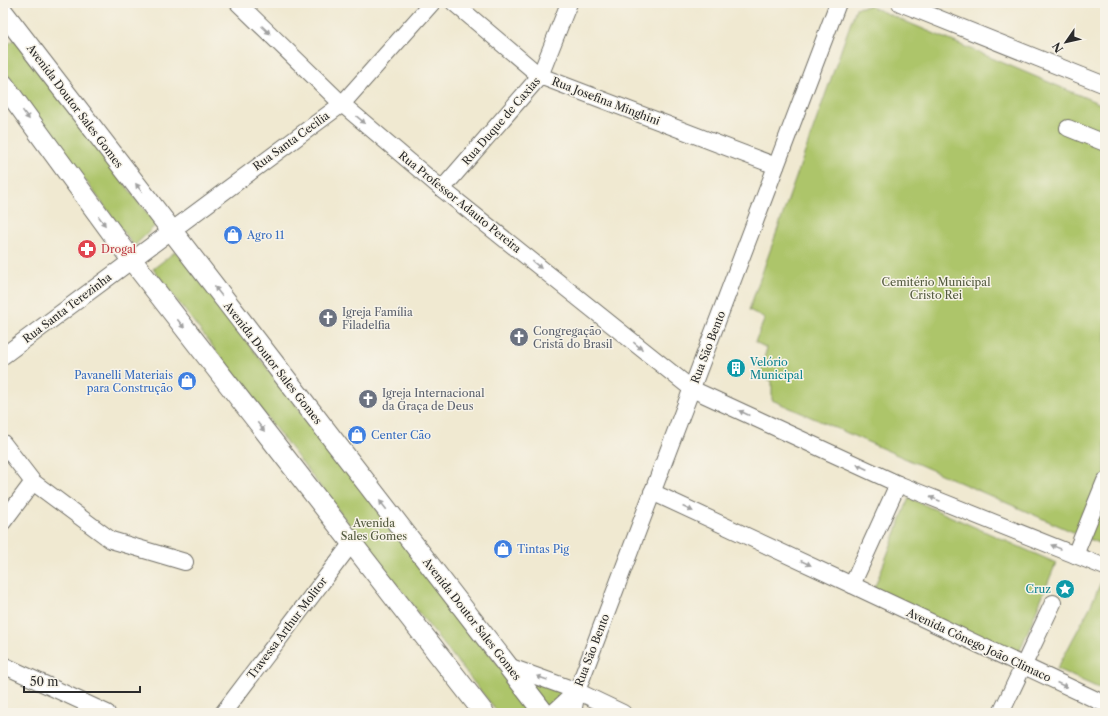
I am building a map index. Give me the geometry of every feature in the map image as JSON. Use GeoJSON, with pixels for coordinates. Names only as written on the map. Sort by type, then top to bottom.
{"type":"FeatureCollection","features":[{"type":"Feature","properties":{"kind":"main road","name":"Avenida Doutor Sales Gomes"},"geometry":{"type":"LineString","coordinates":[[7,24],[170,230],[544,713]]}},
{"type":"Feature","properties":{"kind":"main road"},"geometry":{"type":"LineString","coordinates":[[3,84],[131,260],[484,713]]}},
{"type":"Feature","properties":{"kind":"street","name":"Rua Professor Adauto Pereira"},"geometry":{"type":"LineString","coordinates":[[238,3],[342,104],[442,189],[692,389]]}},
{"type":"Feature","properties":{"kind":"street","name":"Rua Santa Cecília"},"geometry":{"type":"LineString","coordinates":[[131,260],[342,104],[432,3]]}},
{"type":"Feature","properties":{"kind":"street","name":"Rua Josefina Minghini"},"geometry":{"type":"LineString","coordinates":[[454,3],[540,76],[776,166]]}},
{"type":"Feature","properties":{"kind":"street","name":"Rua Duque de Caxias"},"geometry":{"type":"LineString","coordinates":[[442,189],[540,76],[569,3]]}},
{"type":"Feature","properties":{"kind":"street","name":"Rua São Bento"},"geometry":{"type":"LineString","coordinates":[[573,713],[577,691],[838,3]]}},
{"type":"Feature","properties":{"kind":"street"},"geometry":{"type":"LineString","coordinates":[[900,3],[1105,85]]}},
{"type":"Feature","properties":{"kind":"street"},"geometry":{"type":"LineString","coordinates":[[1068,128],[1105,143]]}},
{"type":"Feature","properties":{"kind":"street","name":"Rua Santa Terezinha"},"geometry":{"type":"LineString","coordinates":[[3,356],[131,260]]}},
{"type":"Feature","properties":{"kind":"street"},"geometry":{"type":"LineString","coordinates":[[692,389],[898,484],[1105,567]]}},
{"type":"Feature","properties":{"kind":"street"},"geometry":{"type":"LineString","coordinates":[[3,443],[33,482],[111,540],[185,562]]}},
{"type":"Feature","properties":{"kind":"street"},"geometry":{"type":"LineString","coordinates":[[1075,554],[1105,481]]}},
{"type":"Feature","properties":{"kind":"street"},"geometry":{"type":"LineString","coordinates":[[3,522],[33,482]]}},
{"type":"Feature","properties":{"kind":"street"},"geometry":{"type":"LineString","coordinates":[[852,585],[898,484]]}},
{"type":"Feature","properties":{"kind":"street","name":"Avenida Cônego João Climaco"},"geometry":{"type":"LineString","coordinates":[[652,492],[1105,704]]}},
{"type":"Feature","properties":{"kind":"street","name":"Travessa Arthur Molitor"},"geometry":{"type":"LineString","coordinates":[[223,713],[351,544]]}},
{"type":"Feature","properties":{"kind":"street"},"geometry":{"type":"LineString","coordinates":[[1001,713],[1053,603]]}},
{"type":"Feature","properties":{"kind":"street"},"geometry":{"type":"LineString","coordinates":[[3,665],[108,713]]}},
{"type":"Feature","properties":{"kind":"street"},"geometry":{"type":"LineString","coordinates":[[508,666],[577,691],[623,713]]}},
{"type":"Feature","properties":{"kind":"street","name":"Rua São Bento"},"geometry":{"type":"LineString","coordinates":[[553,713],[577,691]]}},
{"type":"Feature","properties":{"kind":"green space","name":"Cemitério Municipal Cristo Rei"},"geometry":{"type":"Polygon","coordinates":[[[869,6],[1105,106],[1105,546],[772,400],[772,381],[759,375],[767,348],[755,342],[765,318],[749,310],[856,8],[869,6]]]}},
{"type":"Feature","properties":{"kind":"green space"},"geometry":{"type":"Polygon","coordinates":[[[15,39],[156,225],[134,246],[3,69],[3,48],[15,39]]]}},
{"type":"Feature","properties":{"kind":"green space","name":"Avenida Sales Gomes"},"geometry":{"type":"Polygon","coordinates":[[[176,251],[536,713],[498,713],[359,537],[153,269],[176,251]]]}},
{"type":"Feature","properties":{"kind":"green space"},"geometry":{"type":"Polygon","coordinates":[[[909,498],[1056,563],[1018,655],[874,589],[909,498]]]}},
{"type":"Feature","properties":{"kind":"green space"},"geometry":{"type":"Polygon","coordinates":[[[1101,582],[1105,584],[1105,691],[1057,669],[1090,607],[1101,582]]]}},
{"type":"Feature","properties":{"kind":"green space"},"geometry":{"type":"Polygon","coordinates":[[[521,676],[566,690],[548,711],[521,676]]]}},
{"type":"Feature","properties":{"kind":"place","name":"Agro 11"},"geometry":{"type":"Point","coordinates":[233,235]}},
{"type":"Feature","properties":{"kind":"place","name":"Drogal"},"geometry":{"type":"Point","coordinates":[87,249]}},
{"type":"Feature","properties":{"kind":"place","name":"Igreja Família Filadelfia"},"geometry":{"type":"Point","coordinates":[328,318]}},
{"type":"Feature","properties":{"kind":"place","name":"Congregação Cristã do Brasil"},"geometry":{"type":"Point","coordinates":[519,337]}},
{"type":"Feature","properties":{"kind":"place","name":"Velório Municipal"},"geometry":{"type":"Point","coordinates":[736,368]}},
{"type":"Feature","properties":{"kind":"place","name":"Pavanelli Materiais para Construção"},"geometry":{"type":"Point","coordinates":[187,381]}},
{"type":"Feature","properties":{"kind":"place","name":"Igreja Internacional da Graça de Deus"},"geometry":{"type":"Point","coordinates":[368,399]}},
{"type":"Feature","properties":{"kind":"place","name":"Center Cão"},"geometry":{"type":"Point","coordinates":[357,435]}},
{"type":"Feature","properties":{"kind":"place","name":"Tintas Pig"},"geometry":{"type":"Point","coordinates":[503,549]}},
{"type":"Feature","properties":{"kind":"place","name":"Cruz"},"geometry":{"type":"Point","coordinates":[1065,589]}}]}
